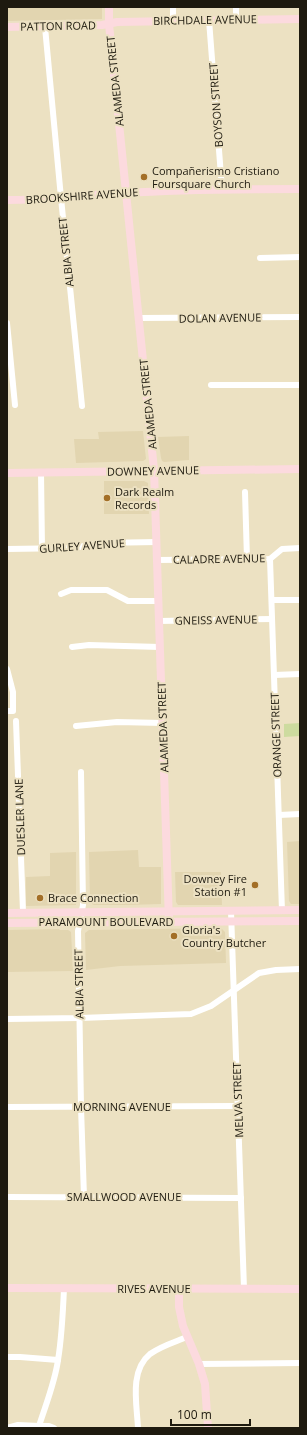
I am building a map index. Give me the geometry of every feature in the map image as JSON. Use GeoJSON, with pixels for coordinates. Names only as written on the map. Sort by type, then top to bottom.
{"type":"FeatureCollection","features":[{"type":"Feature","properties":{"kind":"street","name":"ALAMEDA STREET"},"geometry":{"type":"LineString","coordinates":[[109,7],[109,24],[154,470],[169,922]]}},
{"type":"Feature","properties":{"kind":"street"},"geometry":{"type":"LineString","coordinates":[[173,7],[173,21]]}},
{"type":"Feature","properties":{"kind":"street"},"geometry":{"type":"LineString","coordinates":[[236,7],[236,20]]}},
{"type":"Feature","properties":{"kind":"street","name":"BIRCHDALE AVENUE"},"geometry":{"type":"LineString","coordinates":[[109,24],[117,22],[300,19]]}},
{"type":"Feature","properties":{"kind":"street","name":"BOYSON STREET"},"geometry":{"type":"LineString","coordinates":[[209,20],[222,189]]}},
{"type":"Feature","properties":{"kind":"street","name":"PATTON ROAD"},"geometry":{"type":"LineString","coordinates":[[7,27],[109,24]]}},
{"type":"Feature","properties":{"kind":"street","name":"ALBIA STREET"},"geometry":{"type":"LineString","coordinates":[[45,27],[82,406]]}},
{"type":"Feature","properties":{"kind":"street","name":"BROOKSHIRE AVENUE"},"geometry":{"type":"LineString","coordinates":[[7,200],[222,189],[300,189]]}},
{"type":"Feature","properties":{"kind":"street"},"geometry":{"type":"LineString","coordinates":[[260,258],[300,257]]}},
{"type":"Feature","properties":{"kind":"street","name":"DOLAN AVENUE"},"geometry":{"type":"LineString","coordinates":[[139,318],[300,317]]}},
{"type":"Feature","properties":{"kind":"street"},"geometry":{"type":"LineString","coordinates":[[7,322],[15,405]]}},
{"type":"Feature","properties":{"kind":"street"},"geometry":{"type":"LineString","coordinates":[[211,385],[300,385]]}},
{"type":"Feature","properties":{"kind":"street","name":"DOWNEY AVENUE"},"geometry":{"type":"LineString","coordinates":[[7,473],[300,469]]}},
{"type":"Feature","properties":{"kind":"street"},"geometry":{"type":"LineString","coordinates":[[41,472],[42,549]]}},
{"type":"Feature","properties":{"kind":"street"},"geometry":{"type":"LineString","coordinates":[[245,492],[247,559]]}},
{"type":"Feature","properties":{"kind":"street","name":"GURLEY AVENUE"},"geometry":{"type":"LineString","coordinates":[[7,549],[77,548],[99,543],[157,542]]}},
{"type":"Feature","properties":{"kind":"street","name":"CALADRE AVENUE"},"geometry":{"type":"LineString","coordinates":[[158,560],[270,559],[282,549],[300,548]]}},
{"type":"Feature","properties":{"kind":"street","name":"ORANGE STREET"},"geometry":{"type":"LineString","coordinates":[[270,559],[282,911]]}},
{"type":"Feature","properties":{"kind":"street"},"geometry":{"type":"LineString","coordinates":[[61,594],[71,590],[107,590],[128,601],[159,601]]}},
{"type":"Feature","properties":{"kind":"street"},"geometry":{"type":"LineString","coordinates":[[272,600],[300,600]]}},
{"type":"Feature","properties":{"kind":"street","name":"GNEISS AVENUE"},"geometry":{"type":"LineString","coordinates":[[160,621],[272,620]]}},
{"type":"Feature","properties":{"kind":"street"},"geometry":{"type":"LineString","coordinates":[[72,647],[89,645],[160,647]]}},
{"type":"Feature","properties":{"kind":"street"},"geometry":{"type":"LineString","coordinates":[[7,669],[13,692],[10,711]]}},
{"type":"Feature","properties":{"kind":"street"},"geometry":{"type":"LineString","coordinates":[[274,675],[300,674]]}},
{"type":"Feature","properties":{"kind":"street","name":"DUESLER LANE"},"geometry":{"type":"LineString","coordinates":[[16,721],[23,912]]}},
{"type":"Feature","properties":{"kind":"street"},"geometry":{"type":"LineString","coordinates":[[76,726],[117,722],[163,724]]}},
{"type":"Feature","properties":{"kind":"street","name":"ALBIA STREET"},"geometry":{"type":"LineString","coordinates":[[81,772],[84,905],[78,932],[84,1197]]}},
{"type":"Feature","properties":{"kind":"street"},"geometry":{"type":"LineString","coordinates":[[279,815],[300,814]]}},
{"type":"Feature","properties":{"kind":"street","name":"PARAMOUNT BOULEVARD"},"geometry":{"type":"LineString","coordinates":[[7,913],[300,910]]}},
{"type":"Feature","properties":{"kind":"street","name":"MELVA STREET"},"geometry":{"type":"LineString","coordinates":[[231,911],[244,1289]]}},
{"type":"Feature","properties":{"kind":"street"},"geometry":{"type":"LineString","coordinates":[[266,921],[280,915],[282,911]]}},
{"type":"Feature","properties":{"kind":"street","name":"PARAMOUNT BOULEVARD"},"geometry":{"type":"LineString","coordinates":[[7,923],[300,921]]}},
{"type":"Feature","properties":{"kind":"street"},"geometry":{"type":"LineString","coordinates":[[7,1019],[191,1014],[204,1009],[253,976],[264,971],[300,969]]}},
{"type":"Feature","properties":{"kind":"street","name":"MORNING AVENUE"},"geometry":{"type":"LineString","coordinates":[[7,1107],[238,1106]]}},
{"type":"Feature","properties":{"kind":"street","name":"SMALLWOOD AVENUE"},"geometry":{"type":"LineString","coordinates":[[7,1197],[241,1198]]}},
{"type":"Feature","properties":{"kind":"street","name":"RIVES AVENUE"},"geometry":{"type":"LineString","coordinates":[[7,1288],[300,1289]]}},
{"type":"Feature","properties":{"kind":"street"},"geometry":{"type":"LineString","coordinates":[[39,1426],[55,1375],[58,1360],[62,1328],[64,1288]]}},
{"type":"Feature","properties":{"kind":"street"},"geometry":{"type":"LineString","coordinates":[[179,1289],[180,1316],[187,1338],[199,1364],[205,1384],[208,1428]]}},
{"type":"Feature","properties":{"kind":"street"},"geometry":{"type":"LineString","coordinates":[[138,1428],[136,1383],[145,1359],[161,1348],[187,1338]]}},
{"type":"Feature","properties":{"kind":"street"},"geometry":{"type":"LineString","coordinates":[[7,1357],[58,1360]]}},
{"type":"Feature","properties":{"kind":"street"},"geometry":{"type":"LineString","coordinates":[[199,1364],[300,1363]]}},
{"type":"Feature","properties":{"kind":"street"},"geometry":{"type":"LineString","coordinates":[[7,1428],[18,1425],[49,1426],[54,1428]]}},
{"type":"Feature","properties":{"kind":"shaded area"},"geometry":{"type":"Polygon","coordinates":[[[7,7],[102,7],[102,19],[7,21],[7,7]]]}},
{"type":"Feature","properties":{"kind":"shaded area"},"geometry":{"type":"Polygon","coordinates":[[[143,431],[146,459],[143,461],[76,463],[74,439],[99,439],[98,432],[143,431]]]}},
{"type":"Feature","properties":{"kind":"shaded area"},"geometry":{"type":"Polygon","coordinates":[[[189,436],[189,460],[162,461],[158,437],[189,436]]]}},
{"type":"Feature","properties":{"kind":"shaded area"},"geometry":{"type":"Polygon","coordinates":[[[104,481],[144,481],[148,483],[149,514],[104,514],[104,481]]]}},
{"type":"Feature","properties":{"kind":"shaded area"},"geometry":{"type":"Polygon","coordinates":[[[300,841],[300,904],[291,904],[289,901],[287,842],[300,841]]]}},
{"type":"Feature","properties":{"kind":"shaded area"},"geometry":{"type":"Polygon","coordinates":[[[138,850],[139,867],[161,867],[161,904],[92,904],[90,899],[89,852],[138,850]]]}},
{"type":"Feature","properties":{"kind":"shaded area"},"geometry":{"type":"Polygon","coordinates":[[[76,852],[76,905],[26,906],[26,877],[50,876],[50,853],[76,852]]]}},
{"type":"Feature","properties":{"kind":"shaded area"},"geometry":{"type":"Polygon","coordinates":[[[175,872],[221,872],[222,905],[178,905],[176,902],[175,872]]]}},
{"type":"Feature","properties":{"kind":"shaded area"},"geometry":{"type":"Polygon","coordinates":[[[221,928],[225,932],[226,963],[120,966],[86,970],[85,933],[89,930],[221,928]]]}},
{"type":"Feature","properties":{"kind":"shaded area"},"geometry":{"type":"Polygon","coordinates":[[[7,930],[68,930],[71,932],[73,971],[7,972],[7,930]]]}},
{"type":"Feature","properties":{"kind":"green space"},"geometry":{"type":"Polygon","coordinates":[[[300,723],[300,736],[284,737],[284,724],[300,723]]]}},
{"type":"Feature","properties":{"kind":"place","name":"Compañerismo Cristiano Foursquare Church"},"geometry":{"type":"Point","coordinates":[144,177]}},
{"type":"Feature","properties":{"kind":"place","name":"Dark Realm Records"},"geometry":{"type":"Point","coordinates":[107,498]}},
{"type":"Feature","properties":{"kind":"place","name":"Downey Fire Station #1"},"geometry":{"type":"Point","coordinates":[255,885]}},
{"type":"Feature","properties":{"kind":"place","name":"Brace Connection"},"geometry":{"type":"Point","coordinates":[40,898]}},
{"type":"Feature","properties":{"kind":"place","name":"Gloria's Country Butcher"},"geometry":{"type":"Point","coordinates":[174,936]}}]}
